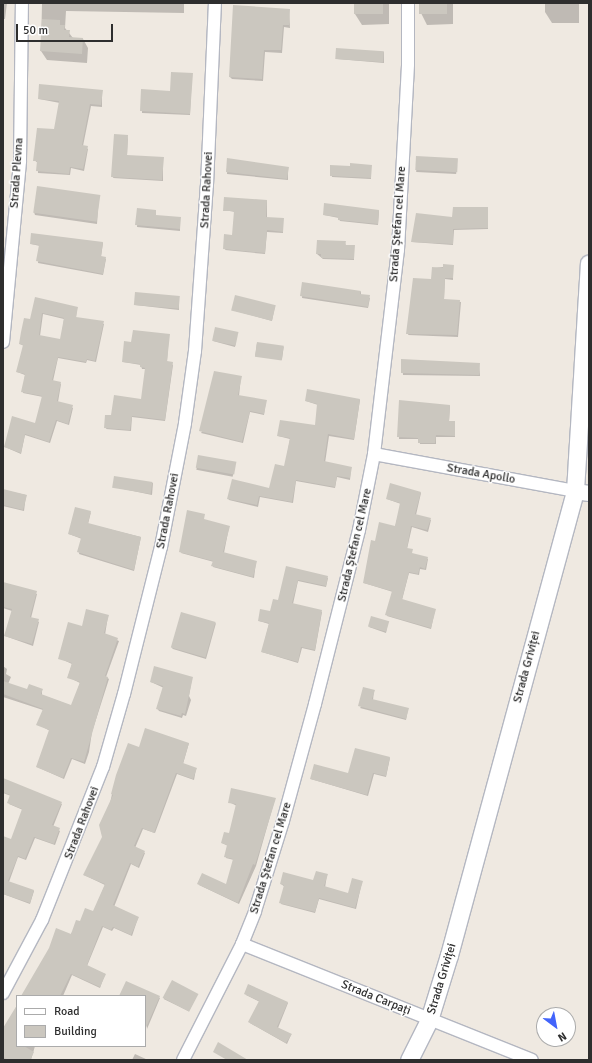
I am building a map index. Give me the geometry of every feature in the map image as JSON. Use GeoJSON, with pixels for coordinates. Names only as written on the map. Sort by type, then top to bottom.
{"type":"FeatureCollection","features":[{"type":"Feature","properties":{"kind":"main road","name":"Strada Griviței"},"geometry":{"type":"LineString","coordinates":[[409,1060],[429,1020],[449,956],[582,492],[589,262]]}},
{"type":"Feature","properties":{"kind":"street","name":"Strada Plevna"},"geometry":{"type":"LineString","coordinates":[[3,342],[20,161],[22,3]]}},
{"type":"Feature","properties":{"kind":"street","name":"Strada Rahovei"},"geometry":{"type":"LineString","coordinates":[[3,993],[42,920],[100,774],[124,694],[161,547],[185,423],[195,343],[208,185],[215,3]]}},
{"type":"Feature","properties":{"kind":"street","name":"Strada Ștefan cel Mare"},"geometry":{"type":"LineString","coordinates":[[183,1060],[242,944],[269,869],[351,567],[374,454],[398,250],[408,64],[408,3]]}},
{"type":"Feature","properties":{"kind":"street","name":"Strada Apollo"},"geometry":{"type":"LineString","coordinates":[[374,454],[582,492]]}},
{"type":"Feature","properties":{"kind":"street","name":"Strada Carpați"},"geometry":{"type":"LineString","coordinates":[[242,944],[532,1060]]}},
{"type":"Feature","properties":{"kind":"building"},"geometry":{"type":"Polygon","coordinates":[[[354,3],[383,3],[383,14],[354,14],[354,3]]]}},
{"type":"Feature","properties":{"kind":"building"},"geometry":{"type":"Polygon","coordinates":[[[419,3],[447,3],[447,14],[419,14],[419,3]]]}},
{"type":"Feature","properties":{"kind":"building"},"geometry":{"type":"Polygon","coordinates":[[[233,5],[290,9],[289,25],[283,25],[281,50],[264,50],[262,79],[229,77],[233,5]]]}},
{"type":"Feature","properties":{"kind":"building"},"geometry":{"type":"Polygon","coordinates":[[[42,19],[60,20],[60,25],[65,25],[64,30],[70,30],[69,37],[83,38],[82,54],[40,51],[42,19]]]}},
{"type":"Feature","properties":{"kind":"building"},"geometry":{"type":"Polygon","coordinates":[[[336,48],[384,51],[383,62],[335,59],[336,48]]]}},
{"type":"Feature","properties":{"kind":"building"},"geometry":{"type":"Polygon","coordinates":[[[171,72],[193,73],[190,114],[140,111],[141,89],[170,91],[171,72]]]}},
{"type":"Feature","properties":{"kind":"building"},"geometry":{"type":"Polygon","coordinates":[[[39,84],[103,90],[101,105],[90,104],[82,145],[88,146],[83,169],[70,167],[69,174],[36,171],[37,161],[33,161],[37,128],[54,129],[59,101],[38,99],[39,84]]]}},
{"type":"Feature","properties":{"kind":"building"},"geometry":{"type":"Polygon","coordinates":[[[114,134],[128,135],[127,155],[164,157],[162,180],[111,177],[114,134]]]}},
{"type":"Feature","properties":{"kind":"building"},"geometry":{"type":"Polygon","coordinates":[[[416,156],[458,158],[457,172],[415,170],[416,156]]]}},
{"type":"Feature","properties":{"kind":"building"},"geometry":{"type":"Polygon","coordinates":[[[227,158],[289,167],[287,179],[226,172],[227,158]]]}},
{"type":"Feature","properties":{"kind":"building"},"geometry":{"type":"Polygon","coordinates":[[[350,163],[372,165],[371,178],[330,176],[330,165],[350,166],[350,163]]]}},
{"type":"Feature","properties":{"kind":"building"},"geometry":{"type":"Polygon","coordinates":[[[37,186],[100,195],[97,222],[33,213],[37,186]]]}},
{"type":"Feature","properties":{"kind":"building"},"geometry":{"type":"Polygon","coordinates":[[[224,197],[267,200],[266,217],[284,218],[283,232],[267,230],[265,253],[223,249],[224,234],[232,235],[234,211],[223,211],[224,197]]]}},
{"type":"Feature","properties":{"kind":"building"},"geometry":{"type":"Polygon","coordinates":[[[324,203],[379,210],[378,224],[338,220],[338,217],[323,215],[324,203]]]}},
{"type":"Feature","properties":{"kind":"building"},"geometry":{"type":"Polygon","coordinates":[[[453,207],[488,207],[488,228],[453,229],[453,244],[411,242],[416,213],[452,217],[453,207]]]}},
{"type":"Feature","properties":{"kind":"building"},"geometry":{"type":"Polygon","coordinates":[[[137,208],[156,210],[156,215],[181,217],[180,229],[135,225],[137,208]]]}},
{"type":"Feature","properties":{"kind":"building"},"geometry":{"type":"Polygon","coordinates":[[[31,233],[103,242],[101,256],[106,257],[103,274],[36,261],[39,245],[30,244],[31,233]]]}},
{"type":"Feature","properties":{"kind":"building"},"geometry":{"type":"Polygon","coordinates":[[[317,240],[346,241],[345,245],[355,245],[354,259],[321,258],[321,254],[316,254],[317,240]]]}},
{"type":"Feature","properties":{"kind":"building"},"geometry":{"type":"Polygon","coordinates":[[[443,264],[454,265],[453,278],[445,278],[444,299],[460,300],[457,335],[406,334],[413,278],[431,279],[432,267],[443,268],[443,264]]]}},
{"type":"Feature","properties":{"kind":"building"},"geometry":{"type":"Polygon","coordinates":[[[302,282],[361,291],[360,294],[370,295],[368,307],[300,296],[302,282]]]}},
{"type":"Feature","properties":{"kind":"building"},"geometry":{"type":"Polygon","coordinates":[[[135,292],[180,296],[179,309],[134,305],[135,292]]]}},
{"type":"Feature","properties":{"kind":"building"},"geometry":{"type":"Polygon","coordinates":[[[235,295],[276,305],[272,321],[231,311],[235,295]]]}},
{"type":"Feature","properties":{"kind":"building"},"geometry":{"type":"Polygon","coordinates":[[[35,297],[78,307],[76,317],[104,321],[95,361],[87,359],[86,362],[58,357],[52,380],[61,382],[57,401],[73,405],[68,424],[56,420],[49,442],[25,434],[21,453],[4,447],[12,416],[35,423],[42,396],[21,392],[25,374],[16,372],[23,345],[19,344],[24,318],[30,319],[35,297]],[[42,313],[39,335],[60,339],[64,318],[42,313]]]}},
{"type":"Feature","properties":{"kind":"building"},"geometry":{"type":"Polygon","coordinates":[[[215,327],[238,332],[236,346],[212,341],[215,327]]]}},
{"type":"Feature","properties":{"kind":"building"},"geometry":{"type":"Polygon","coordinates":[[[133,330],[170,334],[167,361],[173,362],[165,420],[132,416],[130,430],[104,428],[105,415],[111,415],[114,395],[141,399],[145,368],[140,367],[140,364],[122,362],[124,341],[131,342],[133,330]]]}},
{"type":"Feature","properties":{"kind":"building"},"geometry":{"type":"Polygon","coordinates":[[[257,342],[284,346],[282,361],[255,357],[257,342]]]}},
{"type":"Feature","properties":{"kind":"building"},"geometry":{"type":"Polygon","coordinates":[[[401,359],[480,363],[479,375],[401,373],[401,359]]]}},
{"type":"Feature","properties":{"kind":"building"},"geometry":{"type":"Polygon","coordinates":[[[214,371],[242,376],[238,395],[267,400],[264,414],[250,411],[242,442],[199,431],[214,371]]]}},
{"type":"Feature","properties":{"kind":"building"},"geometry":{"type":"Polygon","coordinates":[[[307,389],[360,399],[354,439],[328,434],[324,461],[352,467],[350,478],[337,476],[335,487],[296,480],[292,502],[259,496],[257,505],[227,499],[232,479],[269,488],[275,464],[284,466],[290,438],[277,436],[280,420],[315,425],[317,404],[305,401],[307,389]]]}},
{"type":"Feature","properties":{"kind":"building"},"geometry":{"type":"Polygon","coordinates":[[[399,400],[450,405],[449,421],[455,421],[455,436],[436,435],[435,443],[418,443],[418,438],[397,437],[399,400]]]}},
{"type":"Feature","properties":{"kind":"building"},"geometry":{"type":"Polygon","coordinates":[[[198,455],[236,462],[234,475],[196,468],[198,455]]]}},
{"type":"Feature","properties":{"kind":"building"},"geometry":{"type":"Polygon","coordinates":[[[114,476],[153,482],[151,494],[112,488],[114,476]]]}},
{"type":"Feature","properties":{"kind":"building"},"geometry":{"type":"Polygon","coordinates":[[[390,483],[421,492],[415,514],[431,518],[427,530],[411,526],[407,548],[413,549],[412,553],[428,557],[425,569],[420,567],[418,574],[409,572],[402,599],[436,609],[431,628],[385,615],[392,591],[363,583],[371,540],[375,541],[379,522],[395,526],[400,503],[386,499],[390,483]]]}},
{"type":"Feature","properties":{"kind":"building"},"geometry":{"type":"Polygon","coordinates":[[[3,489],[27,495],[23,510],[3,505],[3,489]]]}},
{"type":"Feature","properties":{"kind":"building"},"geometry":{"type":"Polygon","coordinates":[[[75,507],[91,511],[88,523],[141,537],[134,570],[77,552],[81,538],[68,534],[75,507]]]}},
{"type":"Feature","properties":{"kind":"building"},"geometry":{"type":"Polygon","coordinates":[[[187,510],[205,514],[204,519],[230,526],[223,552],[257,561],[253,577],[211,566],[213,561],[179,552],[187,510]]]}},
{"type":"Feature","properties":{"kind":"building"},"geometry":{"type":"Polygon","coordinates":[[[286,566],[328,576],[326,586],[298,580],[292,603],[322,610],[315,650],[301,647],[298,662],[261,652],[269,623],[258,621],[260,609],[270,611],[273,599],[278,600],[286,566]]]}},
{"type":"Feature","properties":{"kind":"building"},"geometry":{"type":"Polygon","coordinates":[[[3,582],[37,591],[30,617],[39,619],[32,644],[4,636],[12,609],[3,607],[3,582]]]}},
{"type":"Feature","properties":{"kind":"building"},"geometry":{"type":"Polygon","coordinates":[[[86,609],[109,615],[104,633],[118,638],[105,676],[108,677],[84,762],[71,758],[63,778],[36,767],[49,730],[36,725],[43,709],[3,694],[3,681],[27,689],[29,684],[43,689],[41,694],[71,705],[80,682],[67,678],[72,663],[58,659],[68,622],[82,626],[86,609]]]}},
{"type":"Feature","properties":{"kind":"building"},"geometry":{"type":"Polygon","coordinates":[[[181,612],[216,622],[205,657],[171,648],[181,612]]]}},
{"type":"Feature","properties":{"kind":"building"},"geometry":{"type":"Polygon","coordinates":[[[371,616],[389,621],[386,632],[368,627],[371,616]]]}},
{"type":"Feature","properties":{"kind":"building"},"geometry":{"type":"Polygon","coordinates":[[[154,666],[193,677],[185,714],[182,713],[181,716],[156,709],[163,686],[150,682],[154,666]]]}},
{"type":"Feature","properties":{"kind":"building"},"geometry":{"type":"Polygon","coordinates":[[[363,687],[375,690],[372,699],[409,708],[406,719],[358,706],[363,687]]]}},
{"type":"Feature","properties":{"kind":"building"},"geometry":{"type":"Polygon","coordinates":[[[145,728],[189,743],[183,763],[197,768],[193,779],[176,773],[154,833],[142,828],[134,846],[145,851],[138,867],[130,863],[113,905],[139,917],[131,935],[113,927],[111,930],[102,926],[87,965],[106,974],[100,987],[71,974],[60,995],[22,995],[49,948],[56,928],[71,934],[76,920],[80,921],[85,908],[93,911],[105,884],[83,875],[102,837],[99,825],[113,795],[111,794],[116,775],[128,743],[139,747],[145,728]]]}},
{"type":"Feature","properties":{"kind":"building"},"geometry":{"type":"Polygon","coordinates":[[[355,748],[390,757],[386,776],[373,773],[367,795],[310,779],[314,764],[348,773],[355,748]]]}},
{"type":"Feature","properties":{"kind":"building"},"geometry":{"type":"Polygon","coordinates":[[[3,778],[62,802],[52,825],[60,828],[54,844],[34,837],[25,859],[18,856],[8,881],[34,890],[30,903],[3,894],[3,836],[11,839],[22,809],[7,803],[10,795],[3,792],[3,778]]]}},
{"type":"Feature","properties":{"kind":"building"},"geometry":{"type":"Polygon","coordinates":[[[231,788],[276,798],[255,865],[253,864],[238,903],[197,884],[202,873],[226,884],[233,859],[224,857],[227,845],[221,843],[224,832],[229,833],[236,804],[228,803],[231,788]]]}},
{"type":"Feature","properties":{"kind":"building"},"geometry":{"type":"Polygon","coordinates":[[[316,871],[328,874],[324,886],[348,893],[352,878],[363,881],[355,908],[319,898],[315,912],[279,903],[284,885],[280,884],[283,872],[313,880],[316,871]]]}},
{"type":"Feature","properties":{"kind":"building"},"geometry":{"type":"Polygon","coordinates":[[[172,980],[198,994],[189,1012],[163,998],[172,980]]]}},
{"type":"Feature","properties":{"kind":"building"},"geometry":{"type":"Polygon","coordinates":[[[126,981],[160,996],[146,1028],[146,995],[119,995],[126,981]]]}},
{"type":"Feature","properties":{"kind":"building"},"geometry":{"type":"Polygon","coordinates":[[[248,984],[288,1002],[277,1027],[292,1034],[286,1043],[248,1022],[259,1001],[244,994],[248,984]]]}},
{"type":"Feature","properties":{"kind":"building"},"geometry":{"type":"Polygon","coordinates":[[[16,1007],[16,1047],[26,1047],[34,1052],[30,1060],[8,1060],[3,1057],[3,1028],[16,1007]]]}},
{"type":"Feature","properties":{"kind":"building"},"geometry":{"type":"Polygon","coordinates":[[[218,1042],[248,1060],[227,1060],[213,1052],[218,1042]]]}}]}
